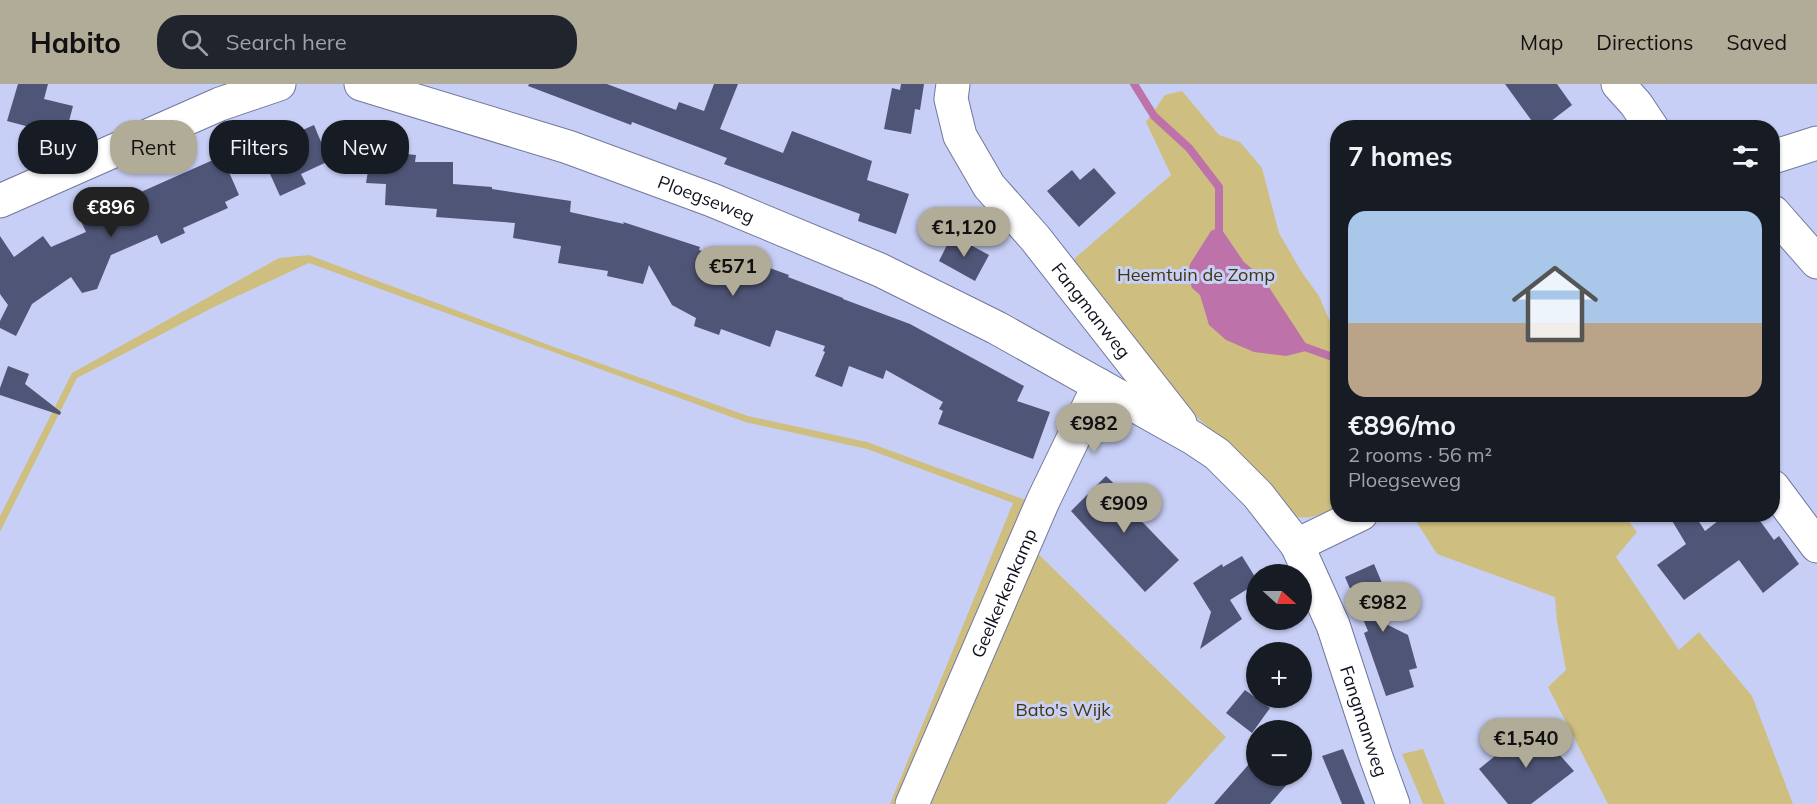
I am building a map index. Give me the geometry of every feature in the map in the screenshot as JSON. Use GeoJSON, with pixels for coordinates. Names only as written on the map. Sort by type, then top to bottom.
{"type":"FeatureCollection","features":[{"type":"Feature","properties":{"kind":"street"},"geometry":{"type":"LineString","coordinates":[[0,201],[220,104],[279,84]]}},
{"type":"Feature","properties":{"kind":"street","name":"Ploegseweg"},"geometry":{"type":"LineString","coordinates":[[361,84],[568,147],[712,200],[880,270],[997,328],[1100,385]]}},
{"type":"Feature","properties":{"kind":"street","name":"Fangmanweg"},"geometry":{"type":"LineString","coordinates":[[953,84],[951,99],[960,136],[989,186],[1035,238],[1193,438]]}},
{"type":"Feature","properties":{"kind":"street"},"geometry":{"type":"LineString","coordinates":[[1618,84],[1647,120]]}},
{"type":"Feature","properties":{"kind":"street"},"geometry":{"type":"LineString","coordinates":[[1780,155],[1817,143]]}},
{"type":"Feature","properties":{"kind":"street"},"geometry":{"type":"LineString","coordinates":[[1780,220],[1817,262]]}},
{"type":"Feature","properties":{"kind":"street","name":"Fangmanweg"},"geometry":{"type":"LineString","coordinates":[[1100,385],[1217,454],[1258,495],[1297,545],[1333,625],[1393,804]]}},
{"type":"Feature","properties":{"kind":"street","name":"Geelkerkenkamp"},"geometry":{"type":"LineString","coordinates":[[912,804],[1043,501],[1100,385]]}},
{"type":"Feature","properties":{"kind":"street"},"geometry":{"type":"LineString","coordinates":[[1780,496],[1817,546]]}},
{"type":"Feature","properties":{"kind":"street"},"geometry":{"type":"LineString","coordinates":[[1297,545],[1344,522]]}},
{"type":"Feature","properties":{"kind":"green space","name":"Heemtuin de Zomp"},"geometry":{"type":"Polygon","coordinates":[[[1182,91],[1219,135],[1240,142],[1262,168],[1279,233],[1319,296],[1330,321],[1330,511],[1304,518],[1291,515],[1252,471],[1182,405],[1074,259],[1171,175],[1146,122],[1165,95],[1182,91]]]}},
{"type":"Feature","properties":{"kind":"green space"},"geometry":{"type":"Polygon","coordinates":[[[309,255],[554,347],[748,416],[867,442],[1028,501],[900,804],[890,804],[1013,503],[867,449],[745,422],[309,263],[216,306],[77,378],[0,532],[0,516],[72,373],[279,258],[309,255]]]}},
{"type":"Feature","properties":{"kind":"green space"},"geometry":{"type":"Polygon","coordinates":[[[1416,522],[1629,522],[1637,532],[1616,557],[1679,650],[1699,632],[1752,696],[1793,804],[1608,804],[1548,687],[1566,670],[1555,597],[1437,554],[1416,522]]]}},
{"type":"Feature","properties":{"kind":"green space","name":"Bato's Wijk"},"geometry":{"type":"Polygon","coordinates":[[[1030,546],[1226,737],[1166,804],[918,804],[1030,546]]]}},
{"type":"Feature","properties":{"kind":"green space"},"geometry":{"type":"Polygon","coordinates":[[[1423,749],[1445,804],[1423,804],[1402,754],[1423,749]]]}},
{"type":"Feature","properties":{"kind":"shaded area"},"geometry":{"type":"Polygon","coordinates":[[[1220,227],[1244,262],[1263,278],[1310,350],[1286,356],[1254,352],[1226,340],[1209,325],[1200,295],[1192,288],[1188,276],[1190,264],[1211,231],[1220,227]]]}},
{"type":"Feature","properties":{"kind":"building"},"geometry":{"type":"Polygon","coordinates":[[[18,84],[48,84],[44,99],[73,106],[69,120],[18,120],[18,124],[7,121],[18,84]]]}},
{"type":"Feature","properties":{"kind":"building"},"geometry":{"type":"Polygon","coordinates":[[[529,84],[607,84],[676,110],[679,102],[704,111],[714,84],[738,84],[720,129],[783,153],[792,131],[872,161],[867,180],[909,194],[896,234],[858,221],[860,214],[724,164],[727,158],[632,122],[631,125],[528,86],[529,84]]]}},
{"type":"Feature","properties":{"kind":"building"},"geometry":{"type":"Polygon","coordinates":[[[901,84],[924,84],[920,110],[915,109],[911,134],[884,129],[892,88],[900,90],[901,84]]]}},
{"type":"Feature","properties":{"kind":"building"},"geometry":{"type":"Polygon","coordinates":[[[1505,84],[1557,84],[1572,105],[1552,120],[1531,120],[1505,84]]]}},
{"type":"Feature","properties":{"kind":"building"},"geometry":{"type":"Polygon","coordinates":[[[314,125],[321,142],[321,165],[309,170],[309,127],[314,125]]]}},
{"type":"Feature","properties":{"kind":"building"},"geometry":{"type":"Polygon","coordinates":[[[409,154],[416,155],[415,162],[453,162],[453,184],[492,187],[492,189],[571,201],[570,212],[624,224],[623,222],[755,268],[756,264],[767,267],[910,324],[1024,386],[1017,401],[1050,412],[1033,459],[938,424],[943,411],[939,409],[943,402],[886,370],[883,379],[849,366],[842,387],[815,376],[825,352],[823,351],[825,346],[776,330],[770,347],[721,329],[719,335],[694,326],[696,318],[672,305],[649,265],[643,284],[607,276],[608,271],[558,263],[561,246],[513,238],[515,223],[436,217],[437,209],[385,205],[386,184],[366,183],[368,174],[409,174],[409,154]]]}},
{"type":"Feature","properties":{"kind":"building"},"geometry":{"type":"Polygon","coordinates":[[[209,162],[209,174],[230,174],[239,195],[225,202],[228,208],[183,228],[185,233],[161,244],[157,235],[111,255],[97,289],[82,293],[71,277],[32,304],[16,336],[0,328],[0,321],[8,305],[0,294],[0,236],[14,257],[43,236],[51,247],[86,232],[80,219],[181,174],[197,174],[197,167],[209,162]]]}},
{"type":"Feature","properties":{"kind":"building"},"geometry":{"type":"Polygon","coordinates":[[[1094,168],[1116,193],[1079,227],[1047,191],[1072,170],[1080,180],[1094,168]]]}},
{"type":"Feature","properties":{"kind":"building"},"geometry":{"type":"Polygon","coordinates":[[[270,174],[301,174],[306,184],[280,196],[270,174]]]}},
{"type":"Feature","properties":{"kind":"building"},"geometry":{"type":"Polygon","coordinates":[[[952,235],[989,255],[975,281],[939,261],[952,235]]]}},
{"type":"Feature","properties":{"kind":"building"},"geometry":{"type":"Polygon","coordinates":[[[8,366],[29,374],[25,384],[61,412],[60,415],[0,395],[0,388],[8,366]]]}},
{"type":"Feature","properties":{"kind":"building"},"geometry":{"type":"Polygon","coordinates":[[[1106,476],[1130,499],[1125,504],[1179,560],[1145,592],[1071,511],[1106,476]]]}},
{"type":"Feature","properties":{"kind":"building"},"geometry":{"type":"Polygon","coordinates":[[[1673,522],[1699,522],[1705,531],[1717,522],[1761,522],[1774,540],[1779,536],[1799,564],[1763,593],[1739,560],[1684,600],[1657,565],[1686,544],[1673,522]]]}},
{"type":"Feature","properties":{"kind":"building"},"geometry":{"type":"Polygon","coordinates":[[[1242,556],[1247,564],[1246,590],[1230,600],[1242,619],[1200,649],[1211,612],[1193,583],[1222,564],[1223,567],[1242,556]]]}},
{"type":"Feature","properties":{"kind":"building"},"geometry":{"type":"Polygon","coordinates":[[[1374,564],[1390,602],[1364,613],[1408,635],[1417,668],[1409,670],[1414,687],[1386,696],[1364,633],[1368,631],[1345,577],[1374,564]]]}},
{"type":"Feature","properties":{"kind":"building"},"geometry":{"type":"Polygon","coordinates":[[[1245,690],[1246,708],[1270,708],[1261,720],[1246,720],[1246,728],[1226,713],[1245,690]]]}},
{"type":"Feature","properties":{"kind":"building"},"geometry":{"type":"Polygon","coordinates":[[[1533,725],[1574,771],[1531,804],[1508,804],[1479,769],[1533,725]]]}},
{"type":"Feature","properties":{"kind":"building"},"geometry":{"type":"Polygon","coordinates":[[[1343,749],[1365,804],[1342,804],[1322,756],[1343,749]]]}},
{"type":"Feature","properties":{"kind":"building"},"geometry":{"type":"Polygon","coordinates":[[[1246,768],[1246,786],[1285,786],[1270,804],[1214,804],[1246,768]]]}},
{"type":"Feature","properties":{"kind":"waterway"},"geometry":{"type":"LineString","coordinates":[[1134,84],[1154,116],[1189,148],[1219,187],[1219,236]]}},
{"type":"Feature","properties":{"kind":"waterway"},"geometry":{"type":"LineString","coordinates":[[1302,346],[1330,356]]}}]}
